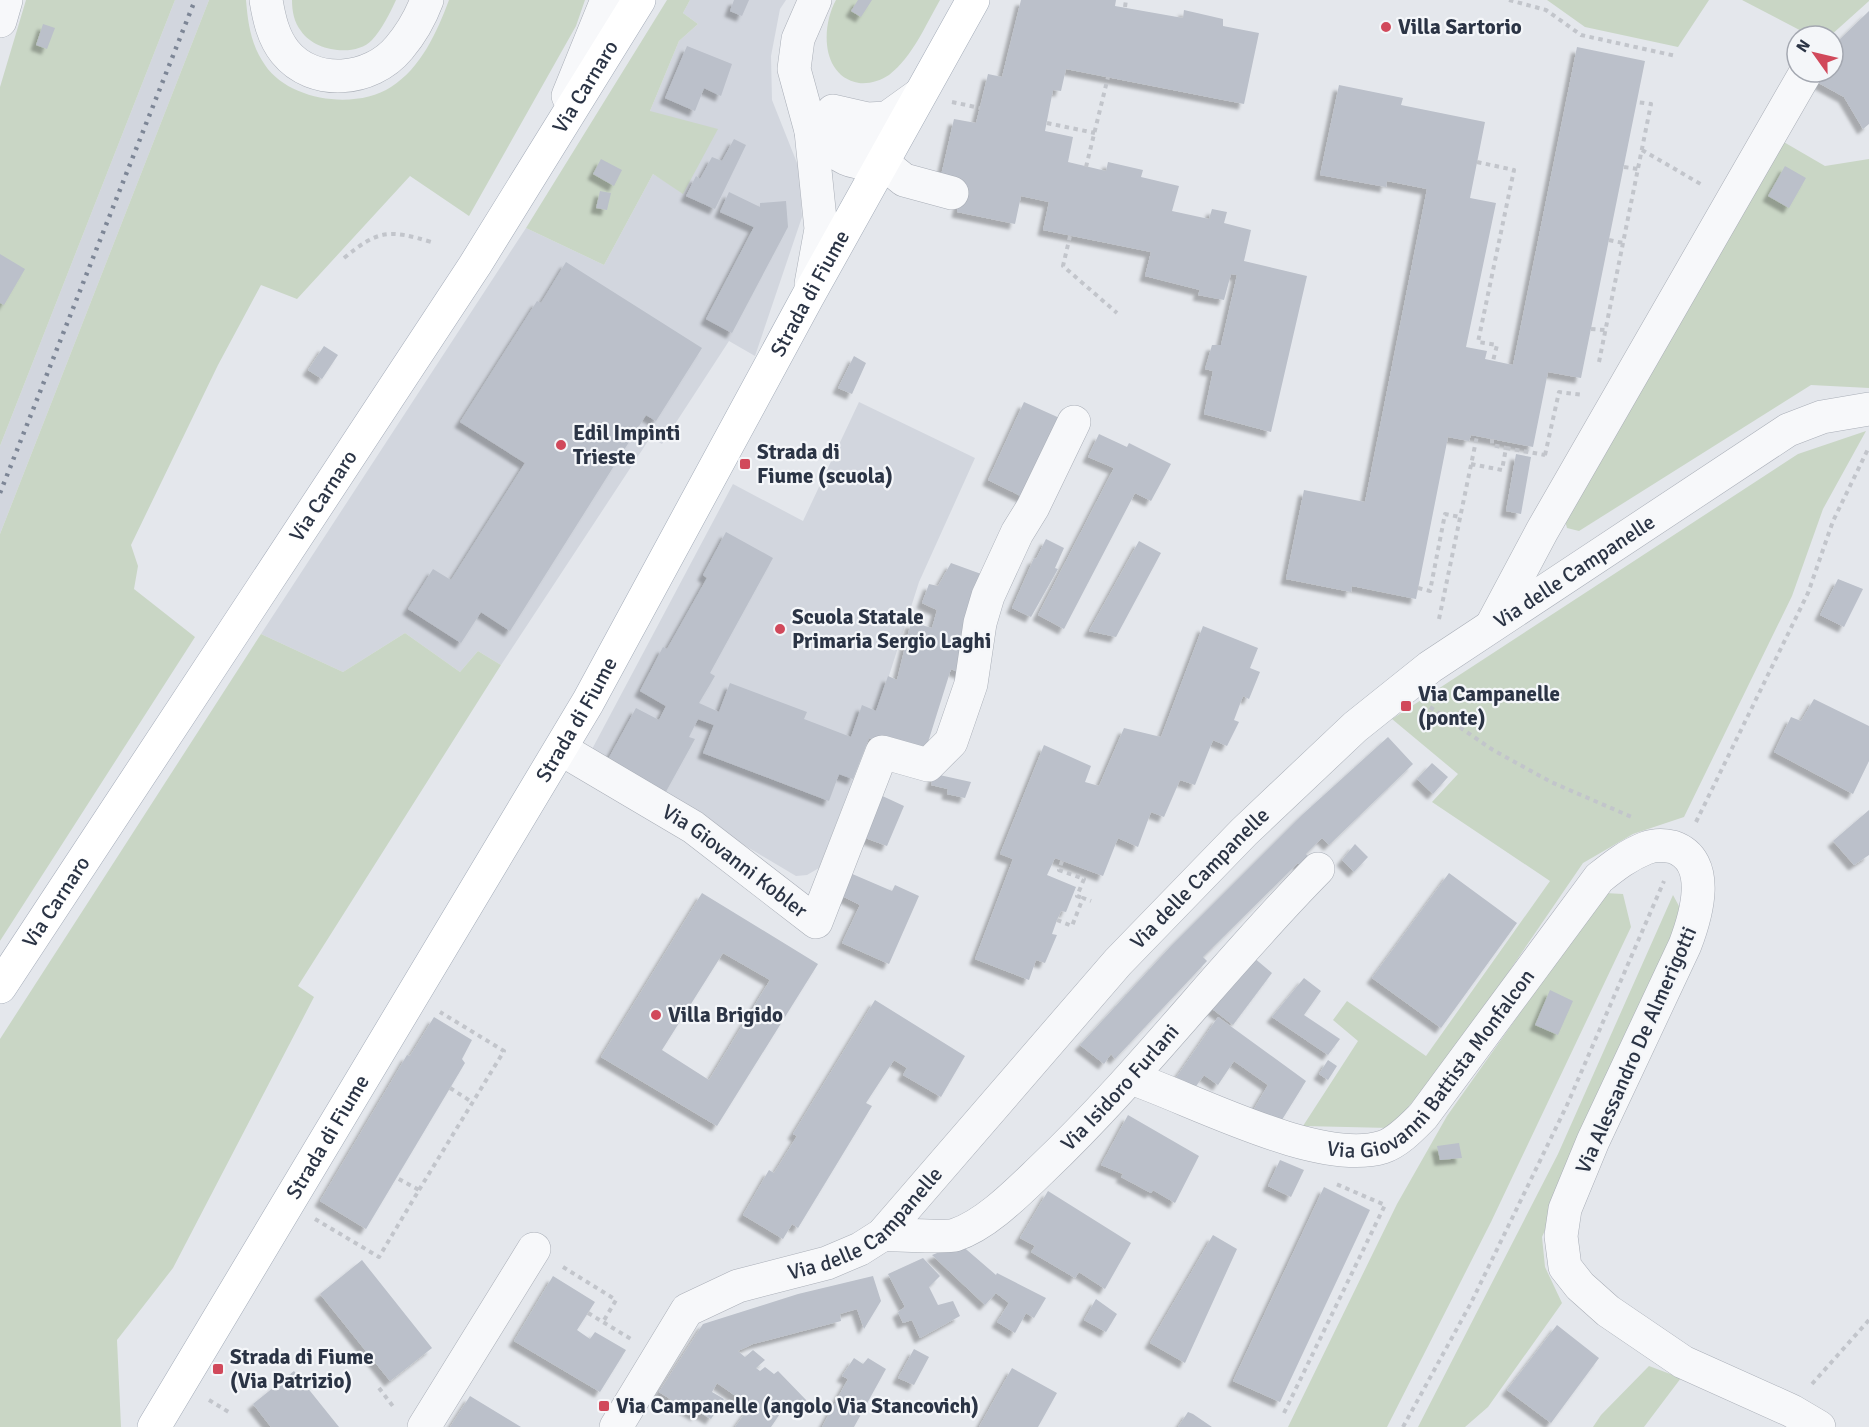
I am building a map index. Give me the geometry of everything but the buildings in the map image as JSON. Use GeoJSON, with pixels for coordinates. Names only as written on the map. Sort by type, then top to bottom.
{"type":"FeatureCollection","features":[{"type":"Feature","properties":{"kind":"main road","name":"Via Carnaro"},"geometry":{"type":"LineString","coordinates":[[0,987],[538,165],[639,0]]}},
{"type":"Feature","properties":{"kind":"main road","name":"Strada di Fiume"},"geometry":{"type":"LineString","coordinates":[[154,1427],[561,749],[615,655],[807,298],[973,0]]}},
{"type":"Feature","properties":{"kind":"street"},"geometry":{"type":"LineString","coordinates":[[0,21],[6,0]]}},
{"type":"Feature","properties":{"kind":"street"},"geometry":{"type":"LineString","coordinates":[[266,0],[269,23],[285,52],[307,71],[339,77],[368,71],[398,49],[427,0]]}},
{"type":"Feature","properties":{"kind":"street"},"geometry":{"type":"LineString","coordinates":[[538,165],[607,0]]}},
{"type":"Feature","properties":{"kind":"street"},"geometry":{"type":"LineString","coordinates":[[815,0],[798,39],[794,69],[800,92],[824,122],[848,162],[883,163],[904,180],[952,193]]}},
{"type":"Feature","properties":{"kind":"street"},"geometry":{"type":"LineString","coordinates":[[1491,627],[1554,510],[1799,84]]}},
{"type":"Feature","properties":{"kind":"street"},"geometry":{"type":"LineString","coordinates":[[824,122],[887,118],[919,95]]}},
{"type":"Feature","properties":{"kind":"street"},"geometry":{"type":"LineString","coordinates":[[807,298],[816,266],[821,229],[824,122]]}},
{"type":"Feature","properties":{"kind":"street","name":"Via delle Campanelle"},"geometry":{"type":"LineString","coordinates":[[616,1427],[687,1310],[738,1286],[827,1263],[860,1249],[882,1235],[1126,954],[1252,824],[1354,727],[1430,667],[1788,430],[1822,417],[1869,409]]}},
{"type":"Feature","properties":{"kind":"street","name":"Via Giovanni Kobler"},"geometry":{"type":"LineString","coordinates":[[561,749],[693,827],[816,922],[882,752],[928,765],[951,742],[971,684],[980,623],[988,596],[1074,422]]}},
{"type":"Feature","properties":{"kind":"street","name":"Via Giovanni Battista Monfalcon"},"geometry":{"type":"LineString","coordinates":[[1131,1078],[1213,1112],[1313,1144],[1342,1150],[1366,1150],[1386,1146],[1423,1116],[1599,878],[1625,858],[1648,847],[1666,845],[1682,850]]}},
{"type":"Feature","properties":{"kind":"street","name":"Via Alessandro De Almerigotti"},"geometry":{"type":"LineString","coordinates":[[1682,850],[1694,866],[1698,891],[1696,915],[1685,945],[1620,1080],[1565,1209],[1561,1236],[1565,1267],[1580,1286],[1608,1311],[1683,1362],[1806,1419]]}},
{"type":"Feature","properties":{"kind":"street","name":"Via Isidoro Furlani"},"geometry":{"type":"LineString","coordinates":[[882,1235],[954,1236],[986,1218],[1012,1198],[1131,1078],[1265,923],[1318,869]]}},
{"type":"Feature","properties":{"kind":"street"},"geometry":{"type":"LineString","coordinates":[[424,1427],[534,1249]]}},
{"type":"Feature","properties":{"kind":"path"},"geometry":{"type":"LineString","coordinates":[[1125,7],[1126,0]]}},
{"type":"Feature","properties":{"kind":"path"},"geometry":{"type":"LineString","coordinates":[[1509,0],[1546,10],[1581,35],[1676,56]]}},
{"type":"Feature","properties":{"kind":"path"},"geometry":{"type":"LineString","coordinates":[[1086,167],[1108,78]]}},
{"type":"Feature","properties":{"kind":"path"},"geometry":{"type":"LineString","coordinates":[[1598,365],[1651,104],[1636,102]]}},
{"type":"Feature","properties":{"kind":"path"},"geometry":{"type":"LineString","coordinates":[[1047,123],[1095,133]]}},
{"type":"Feature","properties":{"kind":"path"},"geometry":{"type":"LineString","coordinates":[[1642,150],[1704,186]]}},
{"type":"Feature","properties":{"kind":"path"},"geometry":{"type":"LineString","coordinates":[[1477,162],[1514,170],[1478,342],[1497,345],[1493,361]]}},
{"type":"Feature","properties":{"kind":"path"},"geometry":{"type":"LineString","coordinates":[[1624,167],[1638,169]]}},
{"type":"Feature","properties":{"kind":"path"},"geometry":{"type":"LineString","coordinates":[[344,258],[368,238],[391,233],[431,242]]}},
{"type":"Feature","properties":{"kind":"path"},"geometry":{"type":"LineString","coordinates":[[1070,236],[1063,266],[1117,313]]}},
{"type":"Feature","properties":{"kind":"path"},"geometry":{"type":"LineString","coordinates":[[1609,240],[1623,243]]}},
{"type":"Feature","properties":{"kind":"path"},"geometry":{"type":"LineString","coordinates":[[1591,329],[1605,330]]}},
{"type":"Feature","properties":{"kind":"path"},"geometry":{"type":"LineString","coordinates":[[1492,439],[1492,445],[1545,455],[1559,392],[1591,396]]}},
{"type":"Feature","properties":{"kind":"path"},"geometry":{"type":"LineString","coordinates":[[1430,667],[1477,436]]}},
{"type":"Feature","properties":{"kind":"path"},"geometry":{"type":"LineString","coordinates":[[1403,1427],[1471,1303],[1567,1105],[1660,887],[1682,850],[1808,593],[1833,521],[1869,447]]}},
{"type":"Feature","properties":{"kind":"path"},"geometry":{"type":"LineString","coordinates":[[1471,464],[1502,470],[1506,448]]}},
{"type":"Feature","properties":{"kind":"path"},"geometry":{"type":"LineString","coordinates":[[1418,588],[1430,591],[1445,514],[1460,517]]}},
{"type":"Feature","properties":{"kind":"path"},"geometry":{"type":"LineString","coordinates":[[1403,688],[1493,750],[1551,782],[1640,822]]}},
{"type":"Feature","properties":{"kind":"path"},"geometry":{"type":"LineString","coordinates":[[1062,861],[1059,870],[1084,879],[1077,896],[1091,901]]}},
{"type":"Feature","properties":{"kind":"path"},"geometry":{"type":"LineString","coordinates":[[1057,920],[1072,926],[1083,898]]}},
{"type":"Feature","properties":{"kind":"path"},"geometry":{"type":"LineString","coordinates":[[289,1203],[379,1257],[504,1051],[413,996]]}},
{"type":"Feature","properties":{"kind":"path"},"geometry":{"type":"LineString","coordinates":[[450,1088],[472,1102]]}},
{"type":"Feature","properties":{"kind":"path"},"geometry":{"type":"LineString","coordinates":[[397,1178],[419,1190]]}},
{"type":"Feature","properties":{"kind":"path"},"geometry":{"type":"LineString","coordinates":[[1284,1413],[1385,1205],[1330,1181]]}},
{"type":"Feature","properties":{"kind":"path"},"geometry":{"type":"LineString","coordinates":[[534,1249],[616,1300],[603,1322]]}},
{"type":"Feature","properties":{"kind":"path"},"geometry":{"type":"LineString","coordinates":[[588,1313],[659,1354]]}},
{"type":"Feature","properties":{"kind":"path"},"geometry":{"type":"LineString","coordinates":[[1806,1419],[1813,1383],[1869,1320]]}},
{"type":"Feature","properties":{"kind":"shaded area"},"geometry":{"type":"Polygon","coordinates":[[[175,0],[209,0],[0,534],[0,446],[175,0]]]}},
{"type":"Feature","properties":{"kind":"shaded area"},"geometry":{"type":"Polygon","coordinates":[[[690,0],[786,0],[780,9],[771,56],[772,100],[799,168],[802,217],[755,356],[729,341],[662,444],[650,438],[501,665],[478,651],[460,672],[405,633],[343,672],[261,634],[526,228],[604,265],[653,174],[684,193],[650,111],[679,41],[698,24],[683,13],[690,0]]]}},
{"type":"Feature","properties":{"kind":"shaded area","name":"Scuola Statale Primaria Sergio Laghi"},"geometry":{"type":"Polygon","coordinates":[[[859,402],[975,458],[919,582],[869,738],[819,868],[807,875],[796,876],[590,753],[733,484],[803,521],[859,402]]]}},
{"type":"Feature","properties":{"kind":"green space"},"geometry":{"type":"Polygon","coordinates":[[[26,0],[175,0],[0,446],[0,87],[26,0]]]}},
{"type":"Feature","properties":{"kind":"green space"},"geometry":{"type":"Polygon","coordinates":[[[209,0],[246,0],[253,42],[265,65],[276,77],[306,94],[342,100],[377,94],[402,79],[427,48],[449,0],[585,0],[576,26],[469,216],[410,176],[297,299],[261,285],[218,365],[131,545],[138,566],[134,589],[195,637],[0,941],[0,534],[209,0]]]}},
{"type":"Feature","properties":{"kind":"green space"},"geometry":{"type":"Polygon","coordinates":[[[292,0],[396,0],[382,26],[365,46],[335,50],[307,38],[295,20],[292,0]]]}},
{"type":"Feature","properties":{"kind":"green space"},"geometry":{"type":"Polygon","coordinates":[[[667,0],[690,0],[683,13],[698,24],[679,41],[650,111],[718,129],[683,194],[653,174],[604,265],[526,228],[667,0]]]}},
{"type":"Feature","properties":{"kind":"green space"},"geometry":{"type":"Polygon","coordinates":[[[836,0],[940,0],[905,59],[882,79],[859,83],[846,79],[831,61],[828,49],[828,23],[836,0]]]}},
{"type":"Feature","properties":{"kind":"green space"},"geometry":{"type":"Polygon","coordinates":[[[1547,0],[1709,0],[1678,47],[1585,27],[1547,0]]]}},
{"type":"Feature","properties":{"kind":"green space"},"geometry":{"type":"Polygon","coordinates":[[[1742,0],[1869,0],[1843,24],[1788,24],[1742,0]]]}},
{"type":"Feature","properties":{"kind":"green space"},"geometry":{"type":"Polygon","coordinates":[[[1782,141],[1825,166],[1869,159],[1869,388],[1811,385],[1579,531],[1567,528],[1564,517],[1782,141]]]}},
{"type":"Feature","properties":{"kind":"green space"},"geometry":{"type":"Polygon","coordinates":[[[1866,431],[1823,509],[1792,596],[1684,817],[1633,834],[1583,863],[1447,1062],[1390,1128],[1303,1126],[1358,1041],[1333,1020],[1347,1001],[1426,1056],[1550,881],[1432,802],[1458,774],[1392,719],[1798,454],[1866,431]]]}},
{"type":"Feature","properties":{"kind":"green space"},"geometry":{"type":"Polygon","coordinates":[[[405,633],[460,672],[478,651],[501,665],[298,986],[314,997],[173,1268],[117,1340],[121,1427],[0,1427],[0,1039],[261,634],[343,672],[405,633]]]}},
{"type":"Feature","properties":{"kind":"green space"},"geometry":{"type":"Polygon","coordinates":[[[1605,893],[1623,894],[1631,927],[1491,1222],[1387,1427],[1288,1427],[1397,1204],[1447,1116],[1605,893]]]}},
{"type":"Feature","properties":{"kind":"green space"},"geometry":{"type":"Polygon","coordinates":[[[1673,895],[1680,908],[1675,936],[1542,1237],[1545,1267],[1562,1303],[1488,1407],[1465,1427],[1418,1427],[1558,1154],[1673,895]]]}},
{"type":"Feature","properties":{"kind":"green space"},"geometry":{"type":"Polygon","coordinates":[[[1649,1366],[1681,1378],[1644,1427],[1593,1427],[1601,1415],[1649,1366]]]}},
{"type":"Feature","properties":{"kind":"railway"},"geometry":{"type":"LineString","coordinates":[[0,493],[195,0]]}},
{"type":"Feature","properties":{"kind":"place","name":"Villa Sartorio"},"geometry":{"type":"Point","coordinates":[1386,27]}},
{"type":"Feature","properties":{"kind":"place","name":"Edil Impinti Trieste"},"geometry":{"type":"Point","coordinates":[561,445]}},
{"type":"Feature","properties":{"kind":"place","name":"Strada di Fiume (scuola)"},"geometry":{"type":"Point","coordinates":[745,464]}},
{"type":"Feature","properties":{"kind":"place","name":"Scuola Statale Primaria Sergio Laghi"},"geometry":{"type":"Point","coordinates":[780,629]}},
{"type":"Feature","properties":{"kind":"place","name":"Via Campanelle (ponte)"},"geometry":{"type":"Point","coordinates":[1406,706]}},
{"type":"Feature","properties":{"kind":"place","name":"Villa Brigido"},"geometry":{"type":"Point","coordinates":[656,1015]}},
{"type":"Feature","properties":{"kind":"place","name":"Strada di Fiume (Via Patrizio)"},"geometry":{"type":"Point","coordinates":[218,1369]}},
{"type":"Feature","properties":{"kind":"place","name":"Via Campanelle (angolo Via Stancovich)"},"geometry":{"type":"Point","coordinates":[604,1406]}}]}
